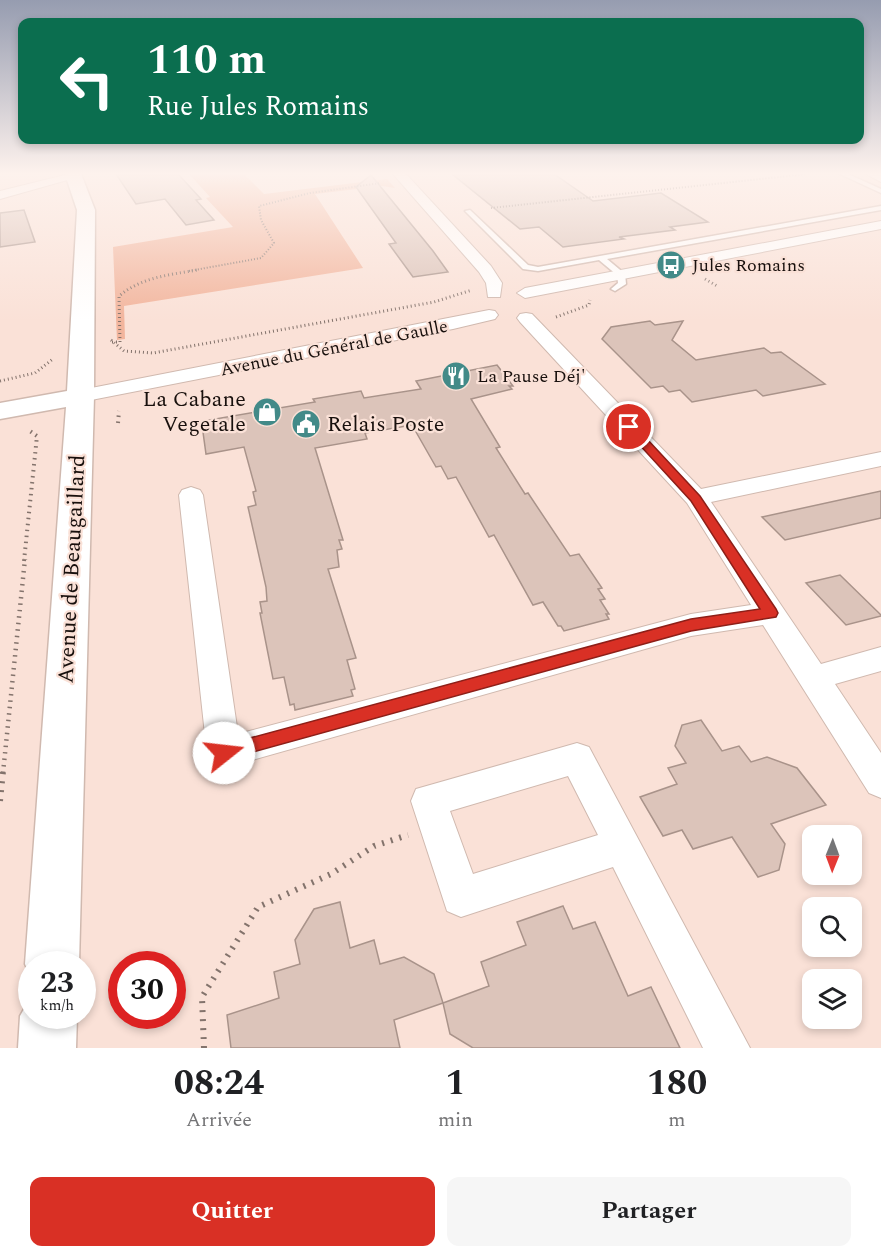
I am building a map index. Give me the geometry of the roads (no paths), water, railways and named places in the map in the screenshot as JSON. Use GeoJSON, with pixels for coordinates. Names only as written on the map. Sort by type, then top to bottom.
{"type":"FeatureCollection","features":[{"type":"Feature","properties":{"kind":"main road","name":"Avenue de Beaugaillard"},"geometry":{"type":"LineString","coordinates":[[52,951],[80,387],[86,223]]}},
{"type":"Feature","properties":{"kind":"main road","name":"Avenue du Général de Gaulle"},"geometry":{"type":"LineString","coordinates":[[0,392],[80,387]]}},
{"type":"Feature","properties":{"kind":"main road","name":"Avenue du Général de Gaulle"},"geometry":{"type":"LineString","coordinates":[[8,419],[80,387]]}},
{"type":"Feature","properties":{"kind":"main road"},"geometry":{"type":"LineString","coordinates":[[47,1048],[48,1029]]}},
{"type":"Feature","properties":{"kind":"street"},"geometry":{"type":"LineString","coordinates":[[439,223],[485,269],[512,306],[696,498],[881,782]]}},
{"type":"Feature","properties":{"kind":"street","name":"Avenue du Général de Gaulle"},"geometry":{"type":"LineString","coordinates":[[80,387],[168,381],[881,225]]}},
{"type":"Feature","properties":{"kind":"street","name":"Avenue du Général de Gaulle"},"geometry":{"type":"LineString","coordinates":[[618,282],[679,273],[881,234]]}},
{"type":"Feature","properties":{"kind":"street"},"geometry":{"type":"LineString","coordinates":[[696,498],[881,459]]}},
{"type":"Feature","properties":{"kind":"street"},"geometry":{"type":"LineString","coordinates":[[191,495],[224,753],[691,625],[770,613]]}},
{"type":"Feature","properties":{"kind":"street"},"geometry":{"type":"LineString","coordinates":[[814,678],[881,659]]}},
{"type":"Feature","properties":{"kind":"street"},"geometry":{"type":"LineString","coordinates":[[622,846],[461,897],[429,801],[577,758],[727,1048]]}},
{"type":"Feature","properties":{"kind":"lane"},"geometry":{"type":"LineString","coordinates":[[481,223],[530,269],[548,269],[799,223]]}},
{"type":"Feature","properties":{"kind":"lane"},"geometry":{"type":"LineString","coordinates":[[602,259],[618,282]]}},
{"type":"Feature","properties":{"kind":"place","name":"Jules Romains"},"geometry":{"type":"Point","coordinates":[671,265]}},
{"type":"Feature","properties":{"kind":"place","name":"La Pause Déj'"},"geometry":{"type":"Point","coordinates":[456,376]}},
{"type":"Feature","properties":{"kind":"place","name":"La Cabane Vegetale"},"geometry":{"type":"Point","coordinates":[267,412]}},
{"type":"Feature","properties":{"kind":"place","name":"Relais Poste"},"geometry":{"type":"Point","coordinates":[306,424]}}]}
